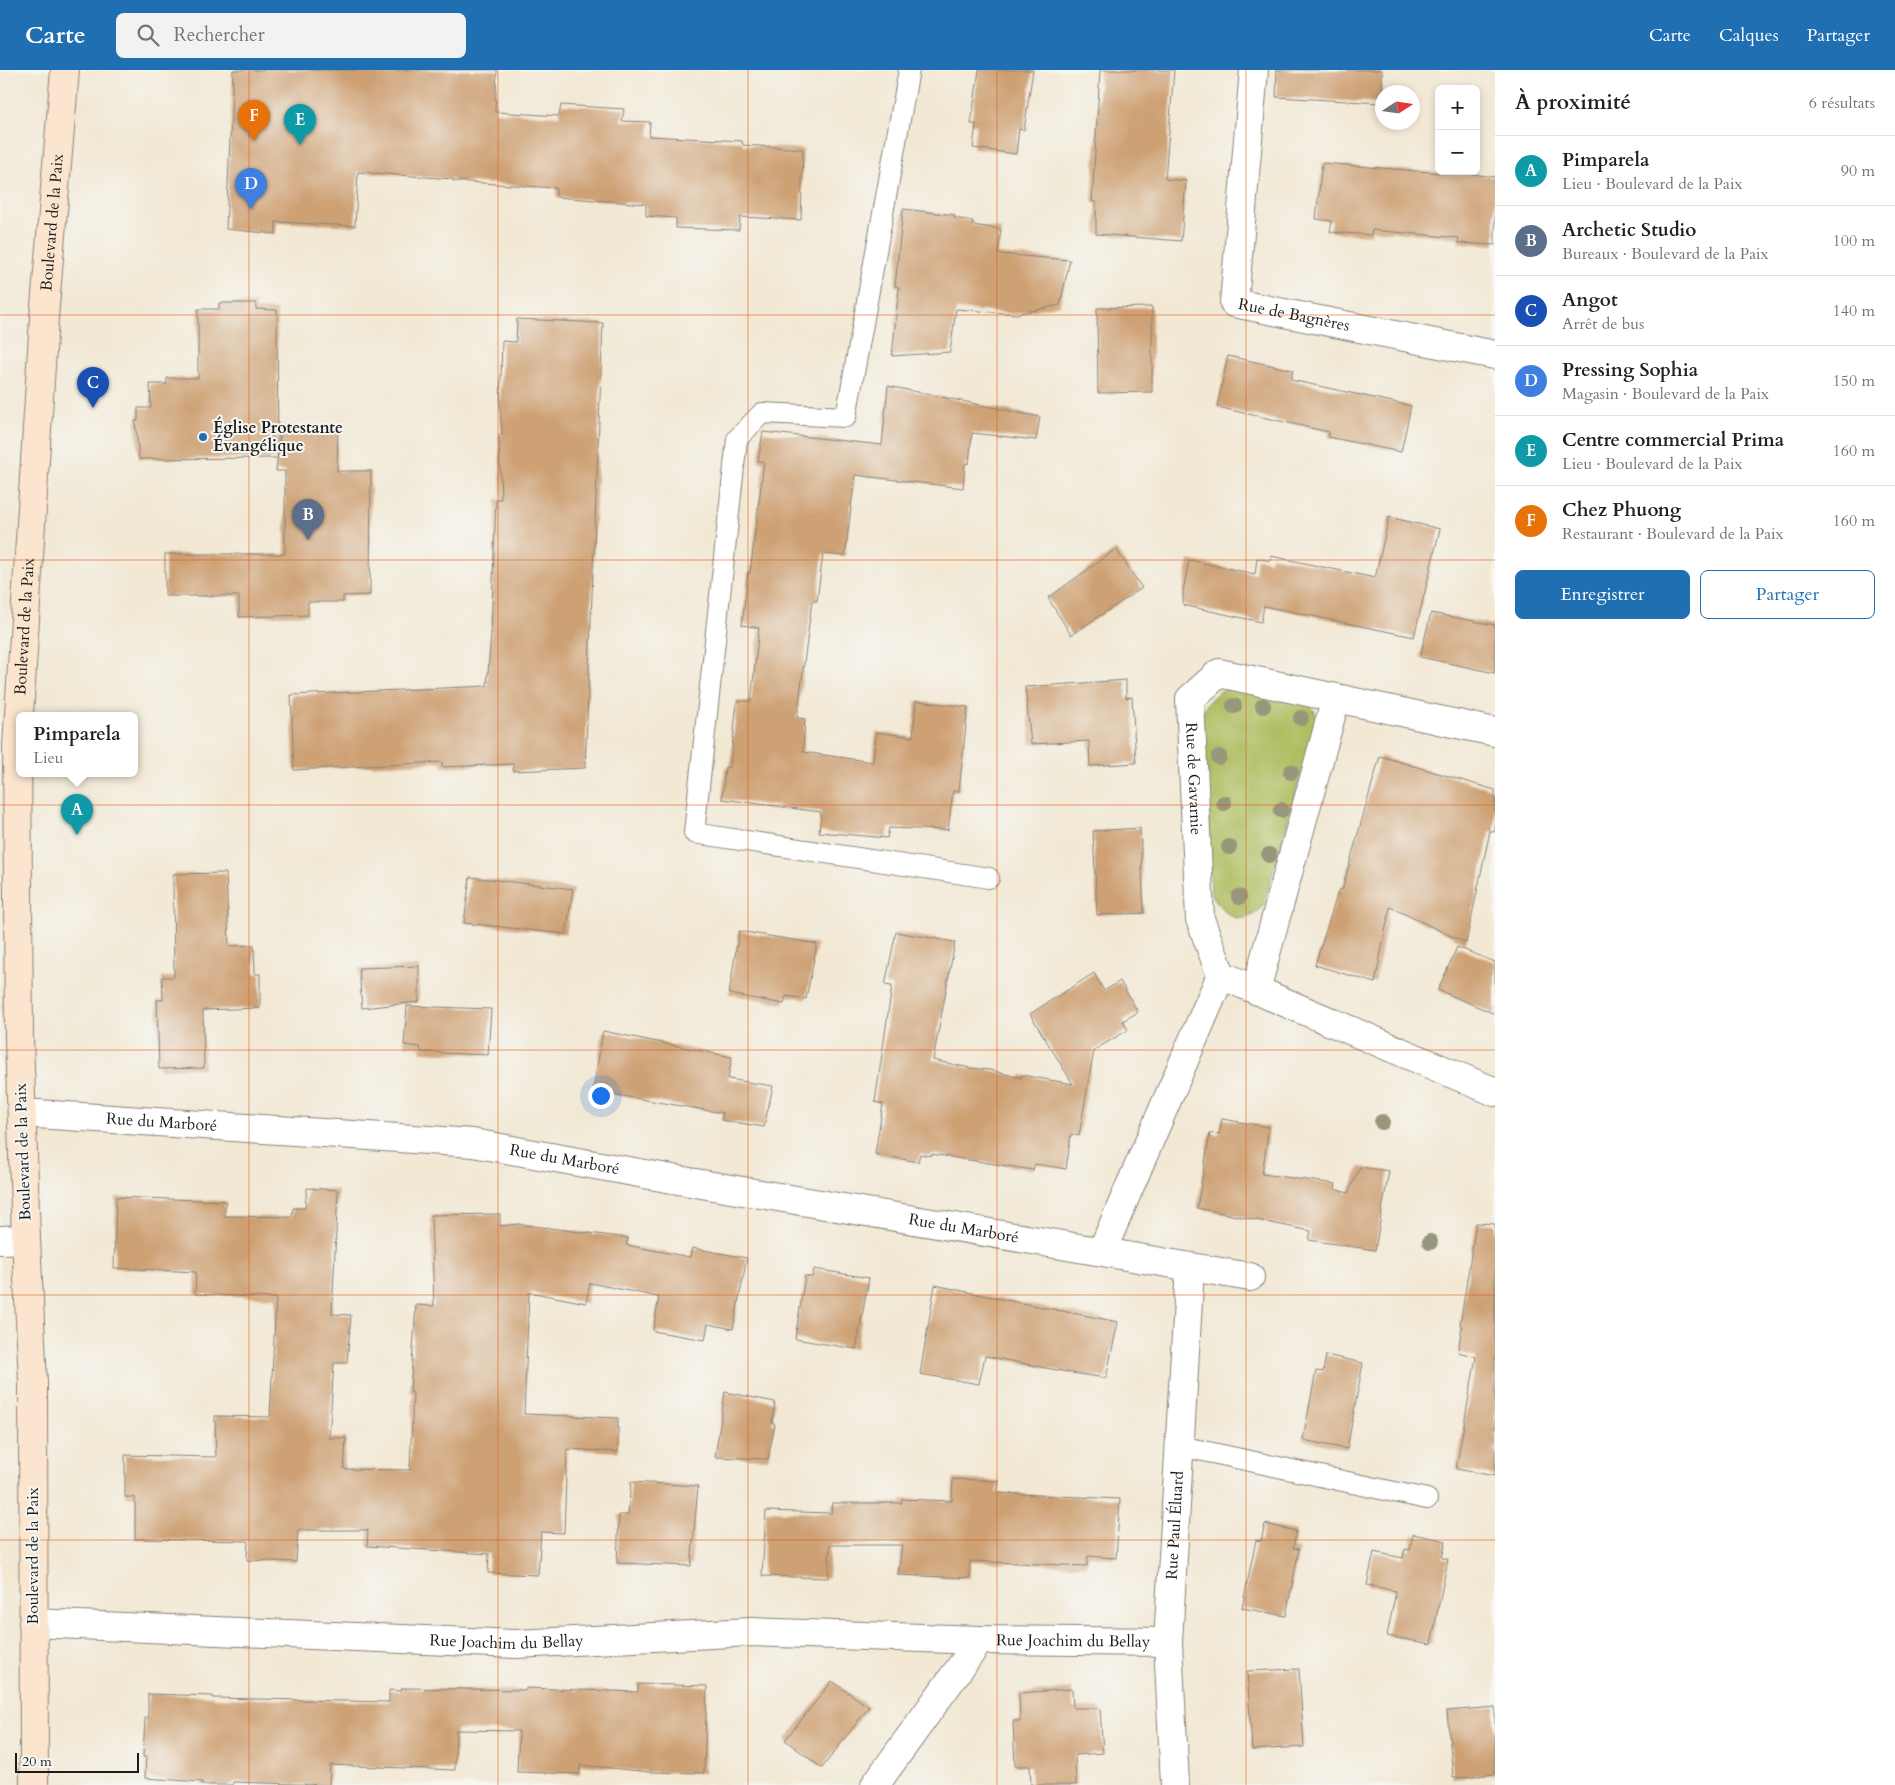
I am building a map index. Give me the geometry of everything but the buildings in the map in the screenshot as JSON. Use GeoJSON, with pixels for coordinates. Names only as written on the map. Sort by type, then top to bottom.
{"type":"FeatureCollection","features":[{"type":"Feature","properties":{"kind":"main road","name":"Boulevard de la Paix"},"geometry":{"type":"LineString","coordinates":[[19,712],[44,318],[65,70]]}},
{"type":"Feature","properties":{"kind":"main road","name":"Boulevard de la Paix"},"geometry":{"type":"LineString","coordinates":[[17,777],[19,1038],[22,1113],[13,1240],[33,1382],[34,1785]]}},
{"type":"Feature","properties":{"kind":"street","name":"Rue de Bagnères"},"geometry":{"type":"LineString","coordinates":[[1254,70],[1234,303],[1495,355]]}},
{"type":"Feature","properties":{"kind":"street","name":"Rue de Gavarnie"},"geometry":{"type":"LineString","coordinates":[[1220,974],[1200,919],[1190,699],[1219,673],[1495,732]]}},
{"type":"Feature","properties":{"kind":"street"},"geometry":{"type":"LineString","coordinates":[[1256,990],[1336,698]]}},
{"type":"Feature","properties":{"kind":"street"},"geometry":{"type":"LineString","coordinates":[[1102,1251],[1220,974],[1495,1092]]}},
{"type":"Feature","properties":{"kind":"street","name":"Rue du Marboré"},"geometry":{"type":"LineString","coordinates":[[22,1113],[473,1143],[678,1180],[1250,1277]]}},
{"type":"Feature","properties":{"kind":"street","name":"Rue Paul Éluard"},"geometry":{"type":"LineString","coordinates":[[1175,1785],[1168,1642],[1190,1267]]}},
{"type":"Feature","properties":{"kind":"street","name":"Rue Joachim du Bellay"},"geometry":{"type":"LineString","coordinates":[[33,1623],[516,1644],[751,1632],[980,1640],[1168,1642]]}},
{"type":"Feature","properties":{"kind":"street","name":"Rue Joachim du Bellay"},"geometry":{"type":"LineString","coordinates":[[875,1785],[980,1640]]}},
{"type":"Feature","properties":{"kind":"lane"},"geometry":{"type":"LineString","coordinates":[[909,70],[846,417],[762,413],[737,439],[694,833],[989,878]]}},
{"type":"Feature","properties":{"kind":"lane"},"geometry":{"type":"LineString","coordinates":[[1180,1446],[1427,1499]]}},
{"type":"Feature","properties":{"kind":"green space"},"geometry":{"type":"Polygon","coordinates":[[[1228,687],[1308,705],[1314,710],[1317,720],[1263,906],[1248,917],[1240,918],[1234,917],[1221,908],[1211,892],[1201,718],[1210,700],[1228,687]]]}},
{"type":"Feature","properties":{"kind":"place","name":"Chez Phuong"},"geometry":{"type":"Point","coordinates":[254,141]}},
{"type":"Feature","properties":{"kind":"place","name":"Centre commercial Prima"},"geometry":{"type":"Point","coordinates":[300,145]}},
{"type":"Feature","properties":{"kind":"place","name":"Pressing Sophia"},"geometry":{"type":"Point","coordinates":[251,209]}},
{"type":"Feature","properties":{"kind":"place","name":"Angot"},"geometry":{"type":"Point","coordinates":[93,408]}},
{"type":"Feature","properties":{"kind":"place","name":"Église Protestante Évangélique"},"geometry":{"type":"Point","coordinates":[203,437]}},
{"type":"Feature","properties":{"kind":"place","name":"Archetic Studio"},"geometry":{"type":"Point","coordinates":[308,540]}},
{"type":"Feature","properties":{"kind":"place","name":"Pimparela"},"geometry":{"type":"Point","coordinates":[77,835]}}]}
